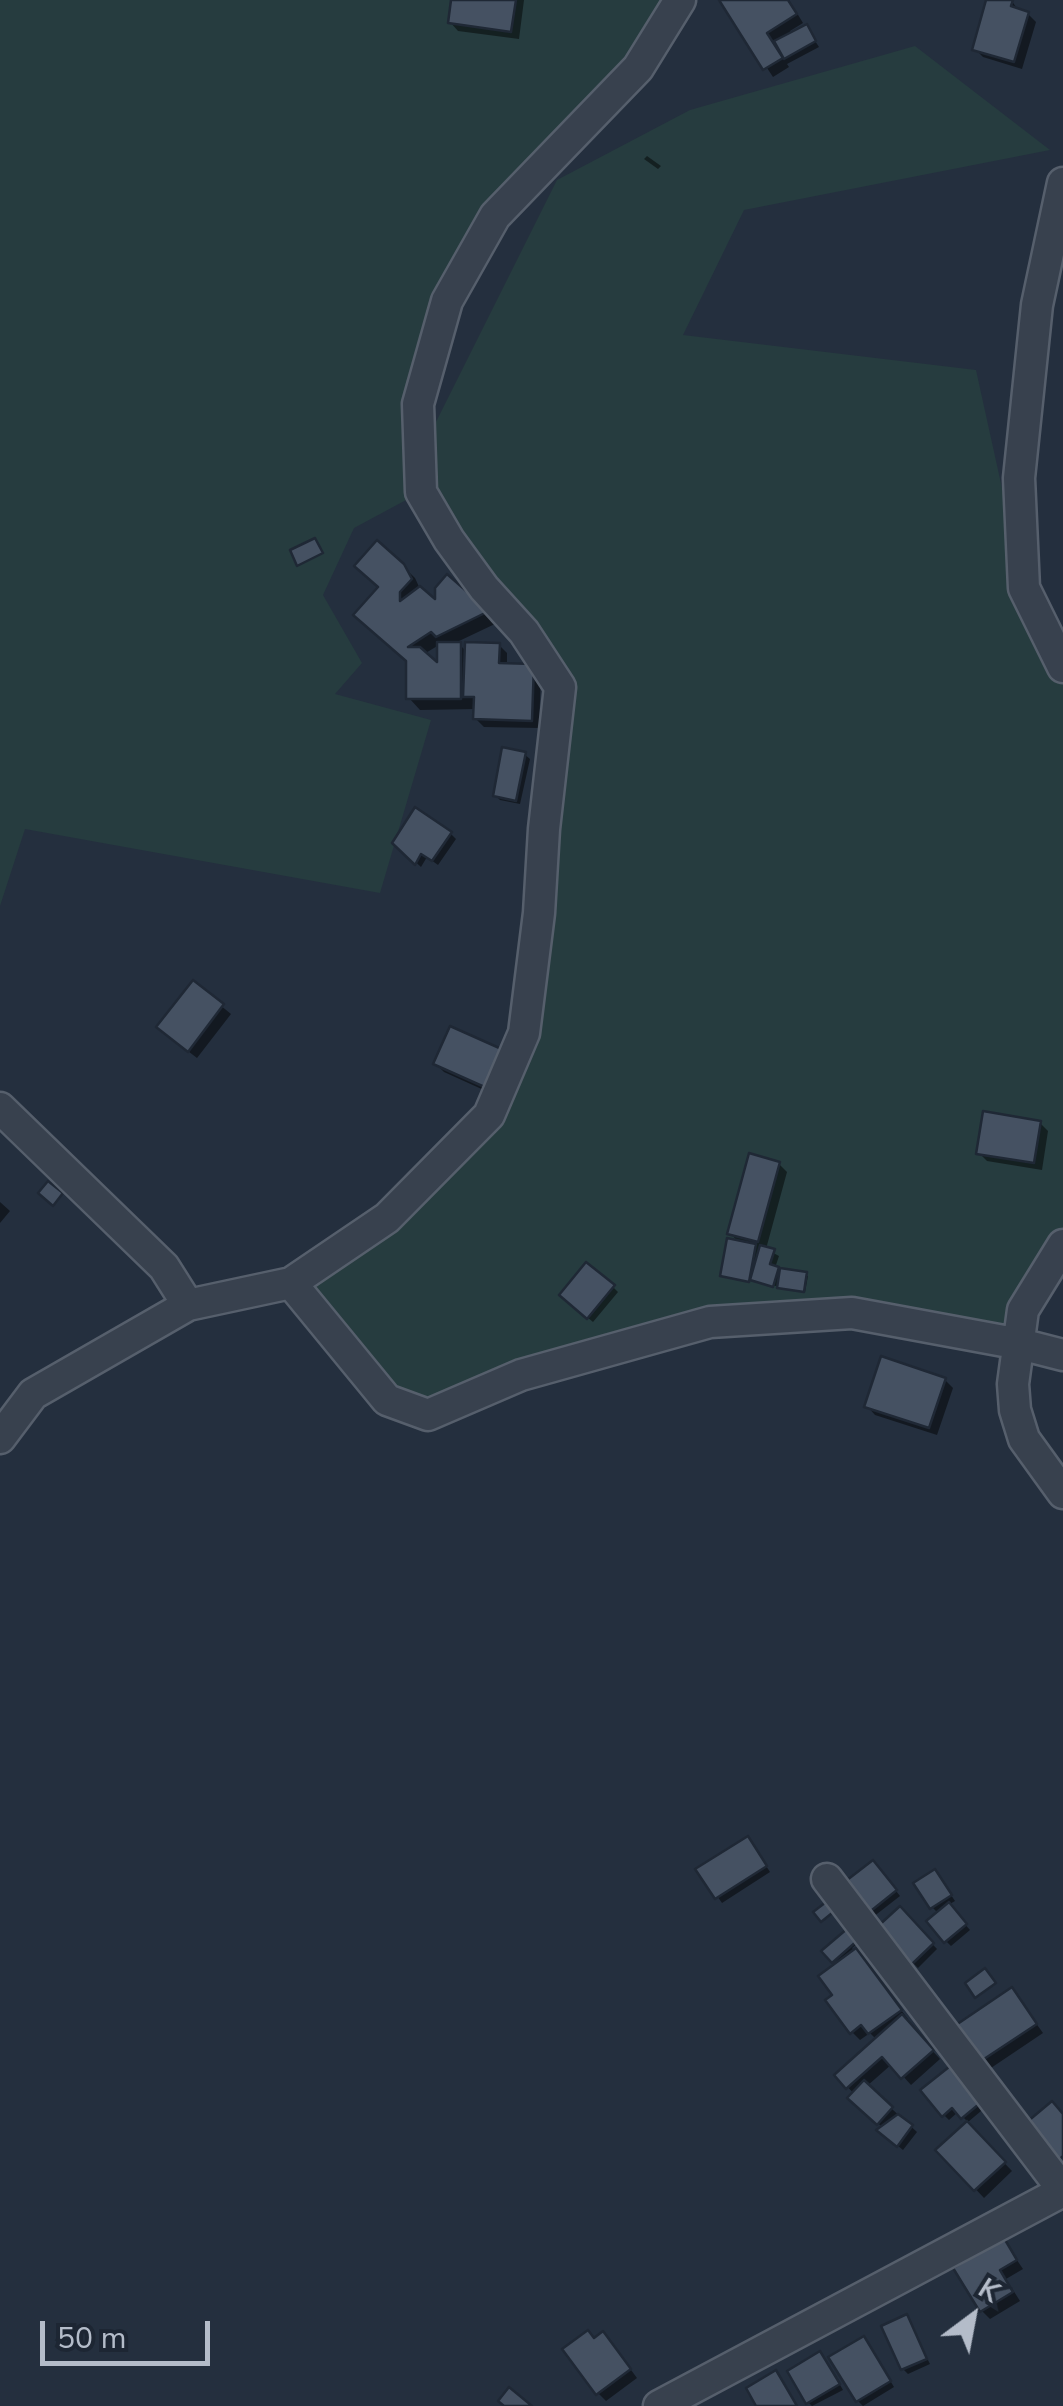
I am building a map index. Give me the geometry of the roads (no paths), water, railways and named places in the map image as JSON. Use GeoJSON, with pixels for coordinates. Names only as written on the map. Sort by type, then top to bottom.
{"type":"FeatureCollection","features":[{"type":"Feature","properties":{"kind":"street"},"geometry":{"type":"LineString","coordinates":[[0,1438],[33,1394],[188,1305],[292,1283],[387,1218],[489,1116],[524,1033],[560,687],[524,632],[484,588],[449,540],[421,492],[418,404],[447,301],[495,216],[638,68],[680,0]]}},
{"type":"Feature","properties":{"kind":"street"},"geometry":{"type":"LineString","coordinates":[[1063,183],[1037,305],[1019,478],[1024,588],[1063,667]]}},
{"type":"Feature","properties":{"kind":"street"},"geometry":{"type":"LineString","coordinates":[[0,1108],[164,1267],[188,1305]]}},
{"type":"Feature","properties":{"kind":"street"},"geometry":{"type":"LineString","coordinates":[[1063,1245],[1023,1310],[1013,1384],[1015,1410],[1024,1439],[1063,1494]]}},
{"type":"Feature","properties":{"kind":"street"},"geometry":{"type":"LineString","coordinates":[[292,1283],[386,1400],[428,1415],[521,1375],[710,1322],[852,1313],[1063,1355]]}},
{"type":"Feature","properties":{"kind":"street"},"geometry":{"type":"LineString","coordinates":[[660,2406],[1063,2191],[827,1880]]}}]}
